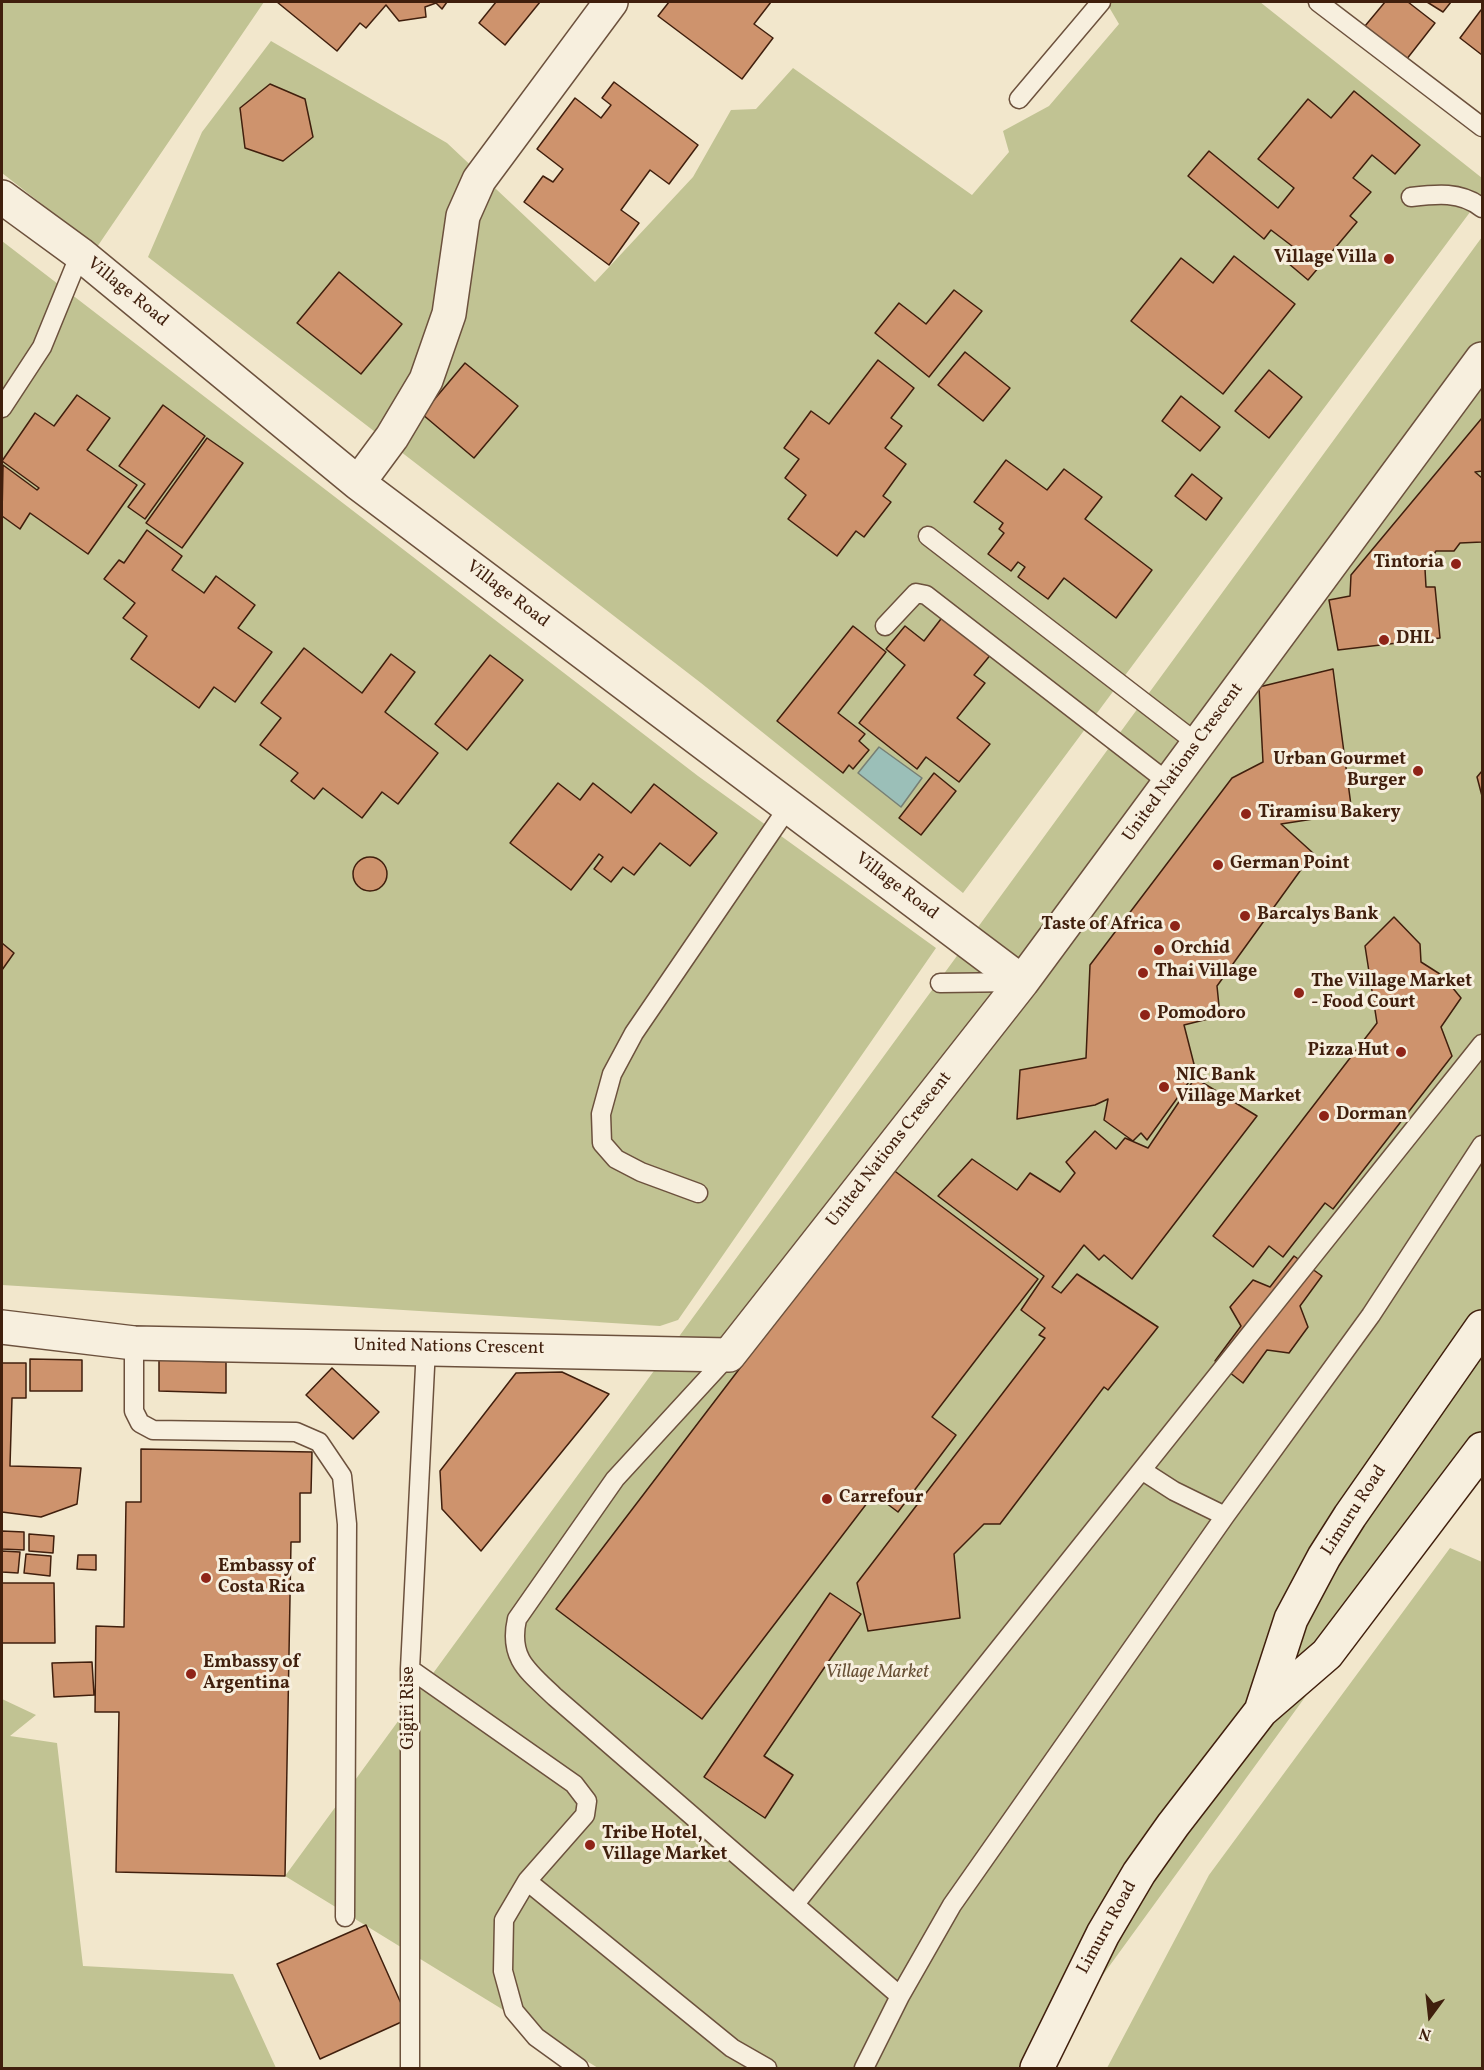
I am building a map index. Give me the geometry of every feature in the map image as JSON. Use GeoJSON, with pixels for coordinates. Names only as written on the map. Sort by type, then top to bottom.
{"type":"FeatureCollection","features":[{"type":"Feature","properties":{"kind":"street"},"geometry":{"type":"LineString","coordinates":[[358,483],[392,437],[426,380],[449,314],[463,216],[479,180],[611,2]]}},
{"type":"Feature","properties":{"kind":"street","name":"Village Road"},"geometry":{"type":"LineString","coordinates":[[2,197],[80,254],[358,483],[1022,982]]}},
{"type":"Feature","properties":{"kind":"street","name":"United Nations Crescent"},"geometry":{"type":"LineString","coordinates":[[2,1327],[134,1343],[426,1347],[729,1355],[1022,982],[1482,359]]}},
{"type":"Feature","properties":{"kind":"street","name":"Limuru Road"},"geometry":{"type":"LineString","coordinates":[[1261,1711],[1291,1619],[1324,1557],[1350,1516],[1482,1328]]}},
{"type":"Feature","properties":{"kind":"street","name":"Limuru Road"},"geometry":{"type":"LineString","coordinates":[[1037,2068],[1103,1934],[1139,1873],[1261,1711],[1327,1654],[1482,1449]]}},
{"type":"Feature","properties":{"kind":"lane"},"geometry":{"type":"LineString","coordinates":[[1019,99],[1101,2]]}},
{"type":"Feature","properties":{"kind":"lane"},"geometry":{"type":"LineString","coordinates":[[1318,2],[1482,127]]}},
{"type":"Feature","properties":{"kind":"lane"},"geometry":{"type":"LineString","coordinates":[[1411,197],[1443,193],[1459,196],[1482,208]]}},
{"type":"Feature","properties":{"kind":"lane"},"geometry":{"type":"LineString","coordinates":[[2,408],[42,347],[80,254]]}},
{"type":"Feature","properties":{"kind":"lane"},"geometry":{"type":"LineString","coordinates":[[928,536],[1198,744]]}},
{"type":"Feature","properties":{"kind":"lane"},"geometry":{"type":"LineString","coordinates":[[885,626],[916,593],[926,595],[1169,783]]}},
{"type":"Feature","properties":{"kind":"lane"},"geometry":{"type":"LineString","coordinates":[[698,1193],[641,1172],[615,1159],[602,1143],[601,1114],[612,1074],[634,1033],[789,806]]}},
{"type":"Feature","properties":{"kind":"lane"},"geometry":{"type":"LineString","coordinates":[[940,983],[1022,982]]}},
{"type":"Feature","properties":{"kind":"lane"},"geometry":{"type":"LineString","coordinates":[[795,1904],[1482,1044]]}},
{"type":"Feature","properties":{"kind":"lane"},"geometry":{"type":"LineString","coordinates":[[864,2068],[900,1996],[952,1905],[1225,1515],[1371,1315],[1482,1145]]}},
{"type":"Feature","properties":{"kind":"lane"},"geometry":{"type":"LineString","coordinates":[[134,1343],[135,1411],[140,1423],[153,1430],[296,1432],[319,1442],[342,1476],[347,1524],[345,1917]]}},
{"type":"Feature","properties":{"kind":"lane","name":"Gigiri Rise"},"geometry":{"type":"LineString","coordinates":[[410,2068],[410,1669],[426,1347]]}},
{"type":"Feature","properties":{"kind":"lane"},"geometry":{"type":"LineString","coordinates":[[729,1355],[615,1479],[517,1619],[513,1635],[516,1650],[524,1668],[547,1690],[900,1996]]}},
{"type":"Feature","properties":{"kind":"lane"},"geometry":{"type":"LineString","coordinates":[[1143,1471],[1174,1491],[1225,1515]]}},
{"type":"Feature","properties":{"kind":"lane"},"geometry":{"type":"LineString","coordinates":[[410,1669],[574,1784],[587,1801],[585,1815],[527,1881],[504,1920],[503,1971],[514,2011],[536,2037],[579,2068]]}},
{"type":"Feature","properties":{"kind":"lane"},"geometry":{"type":"LineString","coordinates":[[527,1881],[732,2048],[767,2068]]}},
{"type":"Feature","properties":{"kind":"green space"},"geometry":{"type":"Polygon","coordinates":[[[2,2],[264,2],[97,247],[2,173],[2,2]]]}},
{"type":"Feature","properties":{"kind":"green space"},"geometry":{"type":"Polygon","coordinates":[[[1106,2],[1260,2],[1482,178],[1482,196],[963,893],[701,683],[148,257],[202,132],[271,41],[447,143],[595,282],[693,177],[731,110],[756,109],[793,68],[972,195],[1009,152],[1003,131],[1049,106],[1119,24],[1106,2]]]}},
{"type":"Feature","properties":{"kind":"green space","name":"Village Market"},"geometry":{"type":"Polygon","coordinates":[[[1482,237],[1482,1454],[1041,2060],[1038,2068],[598,2068],[285,1876],[1482,237]]]}},
{"type":"Feature","properties":{"kind":"green space"},"geometry":{"type":"Polygon","coordinates":[[[2,241],[698,776],[936,948],[678,1320],[660,1326],[2,1285],[2,241]]]}},
{"type":"Feature","properties":{"kind":"green space"},"geometry":{"type":"Polygon","coordinates":[[[1450,1548],[1482,1562],[1482,2068],[1107,2068],[1209,1875],[1450,1548]]]}},
{"type":"Feature","properties":{"kind":"green space"},"geometry":{"type":"Polygon","coordinates":[[[2,1699],[36,1715],[10,1736],[57,1743],[83,1966],[233,1974],[276,2068],[2,2068],[2,1699]]]}},
{"type":"Feature","properties":{"kind":"water"},"geometry":{"type":"Polygon","coordinates":[[[879,747],[922,778],[901,807],[858,773],[879,747]]]}},
{"type":"Feature","properties":{"kind":"building"},"geometry":{"type":"Polygon","coordinates":[[[277,2],[447,2],[442,9],[436,3],[425,7],[426,17],[399,21],[386,5],[366,28],[360,23],[337,51],[277,2]]]}},
{"type":"Feature","properties":{"kind":"building"},"geometry":{"type":"Polygon","coordinates":[[[496,2],[540,2],[505,45],[479,23],[496,2]]]}},
{"type":"Feature","properties":{"kind":"building"},"geometry":{"type":"Polygon","coordinates":[[[669,2],[771,2],[754,24],[773,38],[742,79],[658,16],[669,2]]]}},
{"type":"Feature","properties":{"kind":"building"},"geometry":{"type":"Polygon","coordinates":[[[1385,2],[1408,2],[1435,23],[1406,60],[1365,26],[1385,2]]]}},
{"type":"Feature","properties":{"kind":"building"},"geometry":{"type":"Polygon","coordinates":[[[1427,2],[1451,2],[1443,12],[1427,2]]]}},
{"type":"Feature","properties":{"kind":"building"},"geometry":{"type":"Polygon","coordinates":[[[1482,11],[1482,55],[1460,38],[1482,11]]]}},
{"type":"Feature","properties":{"kind":"building"},"geometry":{"type":"Polygon","coordinates":[[[614,82],[698,145],[669,184],[650,170],[621,210],[639,223],[609,265],[524,202],[543,176],[553,182],[563,169],[537,149],[575,98],[601,118],[611,105],[602,98],[614,82]]]}},
{"type":"Feature","properties":{"kind":"building"},"geometry":{"type":"Polygon","coordinates":[[[270,84],[305,99],[313,137],[283,161],[245,148],[240,108],[270,84]]]}},
{"type":"Feature","properties":{"kind":"building"},"geometry":{"type":"Polygon","coordinates":[[[1354,91],[1420,145],[1395,174],[1372,155],[1353,178],[1371,192],[1350,216],[1357,222],[1308,280],[1282,258],[1292,246],[1271,230],[1264,239],[1188,176],[1209,151],[1278,208],[1294,188],[1258,159],[1308,99],[1331,118],[1354,91]]]}},
{"type":"Feature","properties":{"kind":"building"},"geometry":{"type":"Polygon","coordinates":[[[1234,256],[1295,304],[1223,394],[1131,321],[1181,258],[1213,283],[1234,256]]]}},
{"type":"Feature","properties":{"kind":"building"},"geometry":{"type":"Polygon","coordinates":[[[339,272],[402,324],[361,374],[297,323],[339,272]]]}},
{"type":"Feature","properties":{"kind":"building"},"geometry":{"type":"Polygon","coordinates":[[[954,290],[982,311],[929,377],[875,333],[899,303],[926,324],[954,290]]]}},
{"type":"Feature","properties":{"kind":"building"},"geometry":{"type":"Polygon","coordinates":[[[965,352],[1010,388],[983,421],[938,385],[965,352]]]}},
{"type":"Feature","properties":{"kind":"building"},"geometry":{"type":"Polygon","coordinates":[[[878,360],[914,388],[891,418],[902,426],[885,448],[906,464],[883,496],[891,502],[864,537],[856,531],[837,556],[788,519],[806,495],[785,478],[799,459],[784,448],[811,411],[829,424],[878,360]]]}},
{"type":"Feature","properties":{"kind":"building"},"geometry":{"type":"Polygon","coordinates":[[[465,363],[518,406],[474,458],[422,414],[465,363]]]}},
{"type":"Feature","properties":{"kind":"building"},"geometry":{"type":"Polygon","coordinates":[[[1269,370],[1302,397],[1269,438],[1235,411],[1269,370]]]}},
{"type":"Feature","properties":{"kind":"building"},"geometry":{"type":"Polygon","coordinates":[[[77,395],[110,418],[87,450],[137,485],[88,554],[30,513],[20,529],[2,516],[3,465],[37,490],[39,488],[2,461],[35,413],[54,426],[77,395]]]}},
{"type":"Feature","properties":{"kind":"building"},"geometry":{"type":"Polygon","coordinates":[[[1181,396],[1220,427],[1200,451],[1162,421],[1181,396]]]}},
{"type":"Feature","properties":{"kind":"building"},"geometry":{"type":"Polygon","coordinates":[[[163,405],[205,436],[145,519],[128,507],[145,484],[119,466],[163,405]]]}},
{"type":"Feature","properties":{"kind":"building"},"geometry":{"type":"Polygon","coordinates":[[[1482,418],[1482,471],[1475,472],[1482,478],[1482,542],[1460,543],[1454,551],[1436,551],[1425,569],[1426,587],[1435,587],[1440,638],[1338,650],[1329,600],[1350,596],[1351,575],[1482,418]]]}},
{"type":"Feature","properties":{"kind":"building"},"geometry":{"type":"Polygon","coordinates":[[[207,438],[243,463],[182,548],[146,523],[207,438]]]}},
{"type":"Feature","properties":{"kind":"building"},"geometry":{"type":"Polygon","coordinates":[[[1006,460],[1047,490],[1064,469],[1102,497],[1085,519],[1152,570],[1116,618],[1064,578],[1048,599],[1018,577],[1025,567],[1018,562],[1011,571],[988,554],[1004,533],[999,529],[1003,523],[974,502],[1006,460]]]}},
{"type":"Feature","properties":{"kind":"building"},"geometry":{"type":"Polygon","coordinates":[[[1192,474],[1222,498],[1206,520],[1175,496],[1192,474]]]}},
{"type":"Feature","properties":{"kind":"building"},"geometry":{"type":"Polygon","coordinates":[[[147,530],[182,556],[172,570],[204,593],[216,576],[255,605],[238,628],[272,652],[235,702],[214,687],[199,708],[131,659],[147,636],[123,618],[135,603],[104,579],[119,560],[124,563],[147,530]]]}},
{"type":"Feature","properties":{"kind":"building"},"geometry":{"type":"Polygon","coordinates":[[[944,615],[992,653],[974,675],[985,683],[957,718],[990,744],[959,782],[926,757],[917,769],[859,723],[905,665],[886,649],[905,626],[924,641],[944,615]]]}},
{"type":"Feature","properties":{"kind":"building"},"geometry":{"type":"Polygon","coordinates":[[[853,626],[886,652],[838,713],[865,734],[859,741],[869,750],[853,769],[849,765],[843,773],[777,721],[853,626]]]}},
{"type":"Feature","properties":{"kind":"building"},"geometry":{"type":"Polygon","coordinates":[[[304,648],[362,693],[391,654],[415,672],[385,712],[438,753],[398,804],[382,792],[362,818],[323,788],[314,799],[291,781],[298,773],[260,745],[281,718],[261,703],[304,648]]]}},
{"type":"Feature","properties":{"kind":"building"},"geometry":{"type":"Polygon","coordinates":[[[490,655],[523,680],[467,750],[435,724],[490,655]]]}},
{"type":"Feature","properties":{"kind":"building"},"geometry":{"type":"Polygon","coordinates":[[[1333,669],[1352,813],[1281,824],[1313,853],[1217,986],[1220,1016],[1184,1025],[1196,1072],[1147,1140],[1141,1133],[1133,1141],[1104,1120],[1108,1099],[1095,1105],[1017,1119],[1020,1070],[1086,1058],[1090,965],[1232,778],[1263,762],[1259,687],[1333,669]]]}},
{"type":"Feature","properties":{"kind":"building"},"geometry":{"type":"Polygon","coordinates":[[[1482,771],[1482,796],[1477,777],[1482,771]]]}},
{"type":"Feature","properties":{"kind":"building"},"geometry":{"type":"Polygon","coordinates":[[[934,773],[956,791],[921,835],[899,818],[934,773]]]}},
{"type":"Feature","properties":{"kind":"building"},"geometry":{"type":"Polygon","coordinates":[[[558,783],[580,800],[593,783],[631,813],[654,784],[717,833],[690,866],[660,843],[634,875],[623,867],[611,882],[594,869],[603,857],[599,854],[571,890],[510,843],[558,783]]]}},
{"type":"Feature","properties":{"kind":"building"},"geometry":{"type":"Polygon","coordinates":[[[370,857],[382,862],[387,874],[382,886],[370,891],[358,886],[353,874],[358,862],[370,857]]]}},
{"type":"Feature","properties":{"kind":"building"},"geometry":{"type":"Polygon","coordinates":[[[1394,917],[1420,944],[1421,962],[1443,976],[1461,998],[1441,1027],[1452,1056],[1333,1209],[1325,1203],[1283,1257],[1269,1246],[1253,1267],[1213,1236],[1377,1023],[1365,946],[1394,917]]]}},
{"type":"Feature","properties":{"kind":"building"},"geometry":{"type":"Polygon","coordinates":[[[2,943],[14,953],[2,970],[2,943]]]}},
{"type":"Feature","properties":{"kind":"building"},"geometry":{"type":"Polygon","coordinates":[[[1195,1078],[1257,1116],[1132,1279],[1104,1255],[1099,1260],[1084,1245],[1052,1287],[1061,1293],[1077,1274],[1158,1327],[1108,1390],[1104,1387],[1000,1524],[984,1524],[954,1554],[960,1618],[868,1631],[857,1583],[1045,1338],[1039,1335],[1045,1328],[1021,1310],[1044,1276],[938,1196],[972,1159],[1017,1190],[1030,1173],[1060,1192],[1075,1173],[1066,1162],[1095,1131],[1116,1149],[1125,1138],[1148,1148],[1195,1078]]]}},
{"type":"Feature","properties":{"kind":"building"},"geometry":{"type":"Polygon","coordinates":[[[892,1169],[1038,1279],[932,1417],[956,1435],[898,1512],[874,1494],[702,1719],[556,1609],[892,1169]]]}},
{"type":"Feature","properties":{"kind":"building"},"geometry":{"type":"Polygon","coordinates":[[[1294,1256],[1322,1276],[1300,1306],[1308,1327],[1289,1353],[1267,1350],[1243,1383],[1215,1361],[1241,1326],[1230,1307],[1253,1280],[1270,1287],[1294,1256]]]}},
{"type":"Feature","properties":{"kind":"building"},"geometry":{"type":"Polygon","coordinates":[[[30,1359],[82,1360],[82,1391],[30,1391],[30,1359]]]}},
{"type":"Feature","properties":{"kind":"building"},"geometry":{"type":"Polygon","coordinates":[[[159,1360],[226,1362],[226,1393],[159,1391],[159,1360]]]}},
{"type":"Feature","properties":{"kind":"building"},"geometry":{"type":"Polygon","coordinates":[[[2,1363],[26,1363],[26,1398],[12,1398],[10,1466],[81,1468],[77,1504],[41,1517],[2,1512],[2,1363]]]}},
{"type":"Feature","properties":{"kind":"building"},"geometry":{"type":"Polygon","coordinates":[[[332,1368],[379,1412],[353,1439],[306,1395],[332,1368]]]}},
{"type":"Feature","properties":{"kind":"building"},"geometry":{"type":"Polygon","coordinates":[[[562,1372],[609,1394],[481,1551],[442,1509],[440,1471],[516,1373],[562,1372]]]}},
{"type":"Feature","properties":{"kind":"building"},"geometry":{"type":"Polygon","coordinates":[[[141,1449],[312,1452],[311,1493],[300,1493],[300,1542],[291,1542],[285,1876],[116,1872],[119,1712],[95,1712],[96,1626],[124,1627],[126,1502],[141,1502],[141,1449]]]}},
{"type":"Feature","properties":{"kind":"building"},"geometry":{"type":"Polygon","coordinates":[[[2,1531],[24,1532],[24,1550],[2,1549],[2,1531]]]}},
{"type":"Feature","properties":{"kind":"building"},"geometry":{"type":"Polygon","coordinates":[[[29,1534],[54,1536],[53,1553],[29,1551],[29,1534]]]}},
{"type":"Feature","properties":{"kind":"building"},"geometry":{"type":"Polygon","coordinates":[[[2,1551],[20,1552],[18,1573],[2,1572],[2,1551]]]}},
{"type":"Feature","properties":{"kind":"building"},"geometry":{"type":"Polygon","coordinates":[[[26,1554],[51,1556],[50,1576],[24,1573],[26,1554]]]}},
{"type":"Feature","properties":{"kind":"building"},"geometry":{"type":"Polygon","coordinates":[[[78,1555],[96,1555],[96,1570],[77,1569],[78,1555]]]}},
{"type":"Feature","properties":{"kind":"building"},"geometry":{"type":"Polygon","coordinates":[[[2,1583],[54,1583],[55,1643],[2,1643],[2,1583]]]}},
{"type":"Feature","properties":{"kind":"building","name":"Tribe Hotel, Village Market"},"geometry":{"type":"Polygon","coordinates":[[[830,1593],[861,1614],[764,1756],[793,1775],[765,1818],[704,1777],[830,1593]]]}},
{"type":"Feature","properties":{"kind":"building"},"geometry":{"type":"Polygon","coordinates":[[[92,1662],[94,1695],[54,1697],[52,1663],[92,1662]]]}},
{"type":"Feature","properties":{"kind":"building"},"geometry":{"type":"Polygon","coordinates":[[[366,1925],[408,2019],[320,2059],[277,1964],[366,1925]]]}},
{"type":"Feature","properties":{"kind":"place","name":"Village Villa"},"geometry":{"type":"Point","coordinates":[1389,259]}},
{"type":"Feature","properties":{"kind":"place","name":"Tintoria"},"geometry":{"type":"Point","coordinates":[1456,564]}},
{"type":"Feature","properties":{"kind":"place","name":"DHL"},"geometry":{"type":"Point","coordinates":[1384,640]}},
{"type":"Feature","properties":{"kind":"place","name":"Urban Gourmet Burger"},"geometry":{"type":"Point","coordinates":[1418,771]}},
{"type":"Feature","properties":{"kind":"place","name":"Tiramisu Bakery"},"geometry":{"type":"Point","coordinates":[1246,814]}},
{"type":"Feature","properties":{"kind":"place","name":"German Point"},"geometry":{"type":"Point","coordinates":[1218,865]}},
{"type":"Feature","properties":{"kind":"place","name":"Barcalys Bank"},"geometry":{"type":"Point","coordinates":[1245,916]}},
{"type":"Feature","properties":{"kind":"place","name":"Taste of Africa"},"geometry":{"type":"Point","coordinates":[1175,926]}},
{"type":"Feature","properties":{"kind":"place","name":"Orchid"},"geometry":{"type":"Point","coordinates":[1159,950]}},
{"type":"Feature","properties":{"kind":"place","name":"Thai Village"},"geometry":{"type":"Point","coordinates":[1143,973]}},
{"type":"Feature","properties":{"kind":"place","name":"The Village Market - Food Court"},"geometry":{"type":"Point","coordinates":[1299,993]}},
{"type":"Feature","properties":{"kind":"place","name":"Pomodoro"},"geometry":{"type":"Point","coordinates":[1145,1015]}},
{"type":"Feature","properties":{"kind":"place","name":"Pizza Hut"},"geometry":{"type":"Point","coordinates":[1401,1052]}},
{"type":"Feature","properties":{"kind":"place","name":"NIC Bank Village Market"},"geometry":{"type":"Point","coordinates":[1164,1087]}},
{"type":"Feature","properties":{"kind":"place","name":"Dorman"},"geometry":{"type":"Point","coordinates":[1324,1116]}},
{"type":"Feature","properties":{"kind":"place","name":"Carrefour"},"geometry":{"type":"Point","coordinates":[827,1499]}},
{"type":"Feature","properties":{"kind":"place","name":"Embassy of Costa Rica"},"geometry":{"type":"Point","coordinates":[206,1578]}},
{"type":"Feature","properties":{"kind":"place","name":"Embassy of Argentina"},"geometry":{"type":"Point","coordinates":[191,1674]}},
{"type":"Feature","properties":{"kind":"place","name":"Tribe Hotel, Village Market"},"geometry":{"type":"Point","coordinates":[590,1845]}}]}
